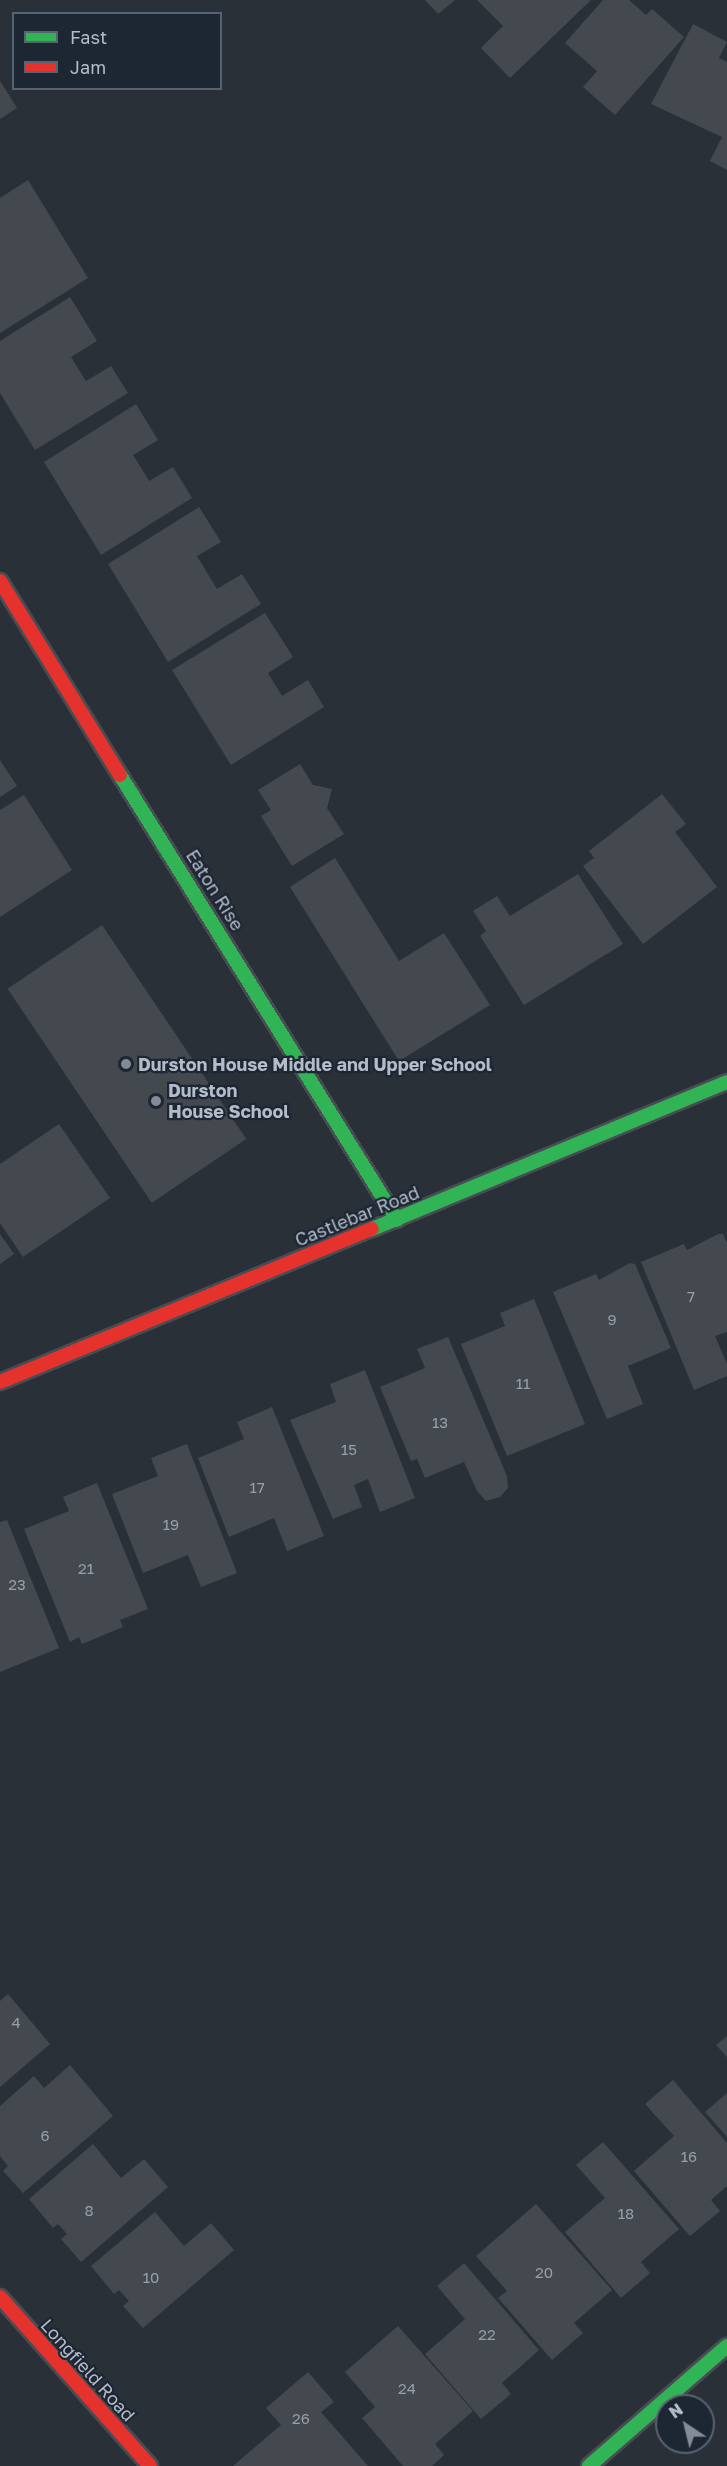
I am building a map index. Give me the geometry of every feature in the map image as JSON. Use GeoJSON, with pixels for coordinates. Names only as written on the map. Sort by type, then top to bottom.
{"type":"FeatureCollection","features":[{"type":"Feature","properties":{"kind":"street","name":"Eaton Rise"},"geometry":{"type":"LineString","coordinates":[[0,581],[397,1220]]}},
{"type":"Feature","properties":{"kind":"street","name":"Castlebar Road"},"geometry":{"type":"LineString","coordinates":[[0,1382],[727,1082]]}},
{"type":"Feature","properties":{"kind":"street","name":"Longfield Road"},"geometry":{"type":"LineString","coordinates":[[0,2297],[150,2466]]}},
{"type":"Feature","properties":{"kind":"street"},"geometry":{"type":"LineString","coordinates":[[589,2466],[727,2346]]}},
{"type":"Feature","properties":{"kind":"building"},"geometry":{"type":"Polygon","coordinates":[[[425,0],[455,0],[438,14],[425,0]]]}},
{"type":"Feature","properties":{"kind":"building"},"geometry":{"type":"Polygon","coordinates":[[[477,0],[591,0],[510,78],[481,48],[503,26],[477,0]]]}},
{"type":"Feature","properties":{"kind":"building"},"geometry":{"type":"Polygon","coordinates":[[[603,0],[629,0],[646,15],[652,9],[684,37],[615,115],[583,87],[597,71],[565,43],[603,0]]]}},
{"type":"Feature","properties":{"kind":"building"},"geometry":{"type":"Polygon","coordinates":[[[693,24],[727,42],[719,58],[727,62],[727,170],[710,161],[722,137],[651,104],[693,24]]]}},
{"type":"Feature","properties":{"kind":"building"},"geometry":{"type":"Polygon","coordinates":[[[0,81],[17,108],[0,119],[0,81]]]}},
{"type":"Feature","properties":{"kind":"building"},"geometry":{"type":"Polygon","coordinates":[[[28,180],[88,278],[0,333],[0,198],[28,180]]]}},
{"type":"Feature","properties":{"kind":"building"},"geometry":{"type":"Polygon","coordinates":[[[70,297],[97,341],[71,357],[86,381],[111,366],[128,393],[35,450],[0,393],[0,341],[70,297]]]}},
{"type":"Feature","properties":{"kind":"building"},"geometry":{"type":"Polygon","coordinates":[[[136,404],[158,440],[133,455],[149,481],[173,467],[192,498],[101,555],[44,462],[136,404]]]}},
{"type":"Feature","properties":{"kind":"building"},"geometry":{"type":"Polygon","coordinates":[[[199,507],[221,542],[197,556],[217,589],[242,574],[261,604],[168,662],[108,564],[199,507]]]}},
{"type":"Feature","properties":{"kind":"building"},"geometry":{"type":"Polygon","coordinates":[[[265,613],[293,657],[268,673],[282,696],[308,680],[324,707],[231,765],[172,670],[265,613]]]}},
{"type":"Feature","properties":{"kind":"building"},"geometry":{"type":"Polygon","coordinates":[[[0,760],[17,786],[0,797],[0,760]]]}},
{"type":"Feature","properties":{"kind":"building"},"geometry":{"type":"Polygon","coordinates":[[[300,764],[313,785],[332,789],[327,808],[344,834],[292,866],[261,816],[271,810],[258,790],[300,764]]]}},
{"type":"Feature","properties":{"kind":"building"},"geometry":{"type":"Polygon","coordinates":[[[662,794],[686,824],[675,832],[717,887],[643,944],[583,866],[594,858],[589,851],[662,794]]]}},
{"type":"Feature","properties":{"kind":"building"},"geometry":{"type":"Polygon","coordinates":[[[24,795],[72,870],[0,917],[0,810],[24,795]]]}},
{"type":"Feature","properties":{"kind":"building"},"geometry":{"type":"Polygon","coordinates":[[[335,858],[399,961],[444,933],[490,1005],[399,1061],[290,887],[335,858]]]}},
{"type":"Feature","properties":{"kind":"building"},"geometry":{"type":"Polygon","coordinates":[[[578,874],[623,944],[524,1005],[480,936],[486,931],[473,911],[497,896],[510,916],[578,874]]]}},
{"type":"Feature","properties":{"kind":"building","name":"Durston House Middle and Upper School"},"geometry":{"type":"Polygon","coordinates":[[[102,925],[246,1139],[152,1203],[7,989],[102,925]]]}},
{"type":"Feature","properties":{"kind":"building"},"geometry":{"type":"Polygon","coordinates":[[[59,1124],[110,1198],[23,1257],[0,1223],[0,1164],[59,1124]]]}},
{"type":"Feature","properties":{"kind":"building"},"geometry":{"type":"Polygon","coordinates":[[[0,1234],[14,1254],[0,1264],[0,1234]]]}},
{"type":"Feature","properties":{"kind":"building"},"geometry":{"type":"Polygon","coordinates":[[[718,1234],[723,1234],[727,1243],[727,1332],[715,1336],[727,1364],[727,1376],[694,1390],[641,1262],[684,1244],[687,1250],[718,1234]]]}},
{"type":"Feature","properties":{"kind":"building"},"geometry":{"type":"Polygon","coordinates":[[[630,1263],[635,1264],[671,1348],[628,1366],[643,1404],[607,1419],[553,1292],[596,1274],[599,1280],[630,1263]]]}},
{"type":"Feature","properties":{"kind":"building"},"geometry":{"type":"Polygon","coordinates":[[[534,1299],[585,1424],[507,1456],[461,1344],[505,1326],[500,1313],[534,1299]]]}},
{"type":"Feature","properties":{"kind":"building"},"geometry":{"type":"Polygon","coordinates":[[[448,1337],[507,1476],[508,1488],[500,1497],[486,1501],[477,1491],[464,1462],[425,1478],[417,1459],[411,1461],[380,1387],[425,1368],[417,1349],[448,1337]]]}},
{"type":"Feature","properties":{"kind":"building"},"geometry":{"type":"Polygon","coordinates":[[[365,1370],[415,1498],[380,1512],[368,1479],[354,1485],[362,1507],[333,1519],[290,1420],[336,1402],[330,1384],[365,1370]]]}},
{"type":"Feature","properties":{"kind":"building"},"geometry":{"type":"Polygon","coordinates":[[[272,1407],[324,1536],[287,1551],[274,1518],[229,1537],[198,1458],[244,1439],[237,1422],[272,1407]]]}},
{"type":"Feature","properties":{"kind":"building"},"geometry":{"type":"Polygon","coordinates":[[[187,1444],[237,1573],[201,1587],[188,1555],[143,1573],[112,1494],[158,1476],[151,1458],[187,1444]]]}},
{"type":"Feature","properties":{"kind":"building"},"geometry":{"type":"Polygon","coordinates":[[[97,1483],[148,1609],[120,1620],[123,1627],[82,1644],[79,1637],[70,1642],[24,1529],[69,1511],[63,1497],[97,1483]]]}},
{"type":"Feature","properties":{"kind":"building"},"geometry":{"type":"Polygon","coordinates":[[[7,1520],[59,1648],[0,1672],[0,1522],[7,1520]]]}},
{"type":"Feature","properties":{"kind":"building"},"geometry":{"type":"Polygon","coordinates":[[[8,1994],[50,2044],[0,2087],[0,2001],[8,1994]]]}},
{"type":"Feature","properties":{"kind":"building"},"geometry":{"type":"Polygon","coordinates":[[[727,2036],[727,2057],[716,2045],[727,2036]]]}},
{"type":"Feature","properties":{"kind":"building"},"geometry":{"type":"Polygon","coordinates":[[[70,2065],[113,2116],[23,2193],[3,2171],[8,2166],[0,2156],[0,2106],[34,2076],[44,2088],[70,2065]]]}},
{"type":"Feature","properties":{"kind":"building"},"geometry":{"type":"Polygon","coordinates":[[[673,2080],[727,2143],[727,2186],[711,2200],[720,2211],[690,2236],[634,2171],[674,2136],[645,2104],[673,2080]]]}},
{"type":"Feature","properties":{"kind":"building"},"geometry":{"type":"Polygon","coordinates":[[[727,2093],[727,2137],[705,2112],[727,2093]]]}},
{"type":"Feature","properties":{"kind":"building"},"geometry":{"type":"Polygon","coordinates":[[[603,2142],[679,2229],[641,2262],[650,2273],[621,2298],[565,2232],[605,2198],[576,2165],[603,2142]]]}},
{"type":"Feature","properties":{"kind":"building"},"geometry":{"type":"Polygon","coordinates":[[[93,2144],[121,2178],[144,2159],[168,2187],[81,2262],[61,2239],[67,2234],[58,2224],[53,2228],[29,2199],[93,2144]]]}},
{"type":"Feature","properties":{"kind":"building"},"geometry":{"type":"Polygon","coordinates":[[[536,2204],[612,2290],[574,2323],[583,2333],[552,2360],[498,2298],[507,2291],[476,2256],[536,2204]]]}},
{"type":"Feature","properties":{"kind":"building"},"geometry":{"type":"Polygon","coordinates":[[[155,2212],[184,2246],[211,2223],[234,2250],[143,2328],[123,2306],[129,2301],[119,2290],[114,2294],[91,2266],[155,2212]]]}},
{"type":"Feature","properties":{"kind":"building"},"geometry":{"type":"Polygon","coordinates":[[[464,2263],[539,2350],[502,2383],[511,2394],[481,2419],[425,2354],[465,2319],[437,2286],[464,2263]]]}},
{"type":"Feature","properties":{"kind":"building"},"geometry":{"type":"Polygon","coordinates":[[[398,2326],[473,2411],[435,2444],[444,2455],[432,2466],[403,2466],[362,2418],[375,2407],[345,2372],[398,2326]]]}},
{"type":"Feature","properties":{"kind":"building"},"geometry":{"type":"Polygon","coordinates":[[[308,2372],[334,2402],[321,2412],[368,2466],[233,2466],[281,2425],[266,2408],[308,2372]]]}},
{"type":"Feature","properties":{"kind":"traffic: fast"},"geometry":{"type":"LineString","coordinates":[[120,775],[397,1220]]}},
{"type":"Feature","properties":{"kind":"traffic: fast"},"geometry":{"type":"LineString","coordinates":[[372,1229],[727,1082]]}},
{"type":"Feature","properties":{"kind":"traffic: fast"},"geometry":{"type":"LineString","coordinates":[[589,2466],[727,2346]]}},
{"type":"Feature","properties":{"kind":"traffic: jam"},"geometry":{"type":"LineString","coordinates":[[0,581],[120,775]]}},
{"type":"Feature","properties":{"kind":"traffic: jam"},"geometry":{"type":"LineString","coordinates":[[0,1382],[372,1229]]}},
{"type":"Feature","properties":{"kind":"traffic: jam"},"geometry":{"type":"LineString","coordinates":[[0,2297],[150,2466]]}},
{"type":"Feature","properties":{"kind":"place","name":"Durston House Middle and Upper School"},"geometry":{"type":"Point","coordinates":[126,1064]}},
{"type":"Feature","properties":{"kind":"place","name":"Durston House School"},"geometry":{"type":"Point","coordinates":[156,1101]}}]}
